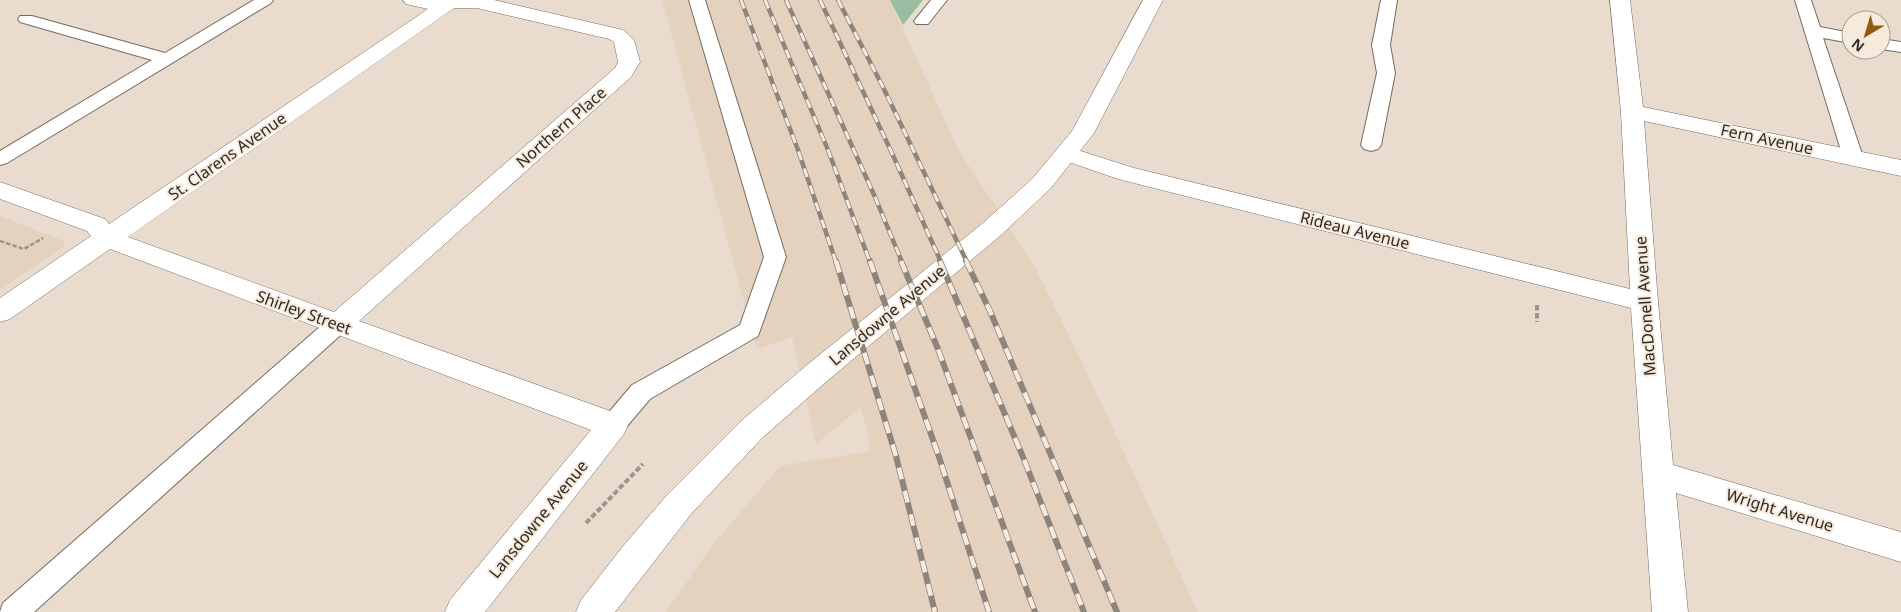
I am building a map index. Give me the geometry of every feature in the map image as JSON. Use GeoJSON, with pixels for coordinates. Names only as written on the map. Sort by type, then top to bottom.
{"type":"FeatureCollection","features":[{"type":"Feature","properties":{"kind":"street"},"geometry":{"type":"LineString","coordinates":[[413,0],[422,2],[452,1]]}},
{"type":"Feature","properties":{"kind":"street","name":"Lansdowne Avenue"},"geometry":{"type":"LineString","coordinates":[[594,612],[672,510],[723,456],[776,408],[1004,218],[1068,154],[1082,133],[1153,0]]}},
{"type":"Feature","properties":{"kind":"street","name":"MacDonell Avenue"},"geometry":{"type":"LineString","coordinates":[[1620,0],[1632,112],[1644,302],[1670,612]]}},
{"type":"Feature","properties":{"kind":"street","name":"St. Clarens Avenue"},"geometry":{"type":"LineString","coordinates":[[0,312],[452,1]]}},
{"type":"Feature","properties":{"kind":"street","name":"Northern Place"},"geometry":{"type":"LineString","coordinates":[[338,324],[622,72],[630,62],[624,40],[616,34],[478,2],[452,1]]}},
{"type":"Feature","properties":{"kind":"street","name":"Fern Avenue"},"geometry":{"type":"LineString","coordinates":[[1632,112],[1901,168]]}},
{"type":"Feature","properties":{"kind":"street","name":"Rideau Avenue"},"geometry":{"type":"LineString","coordinates":[[1068,154],[1127,174],[1644,302]]}},
{"type":"Feature","properties":{"kind":"street","name":"Shirley Street"},"geometry":{"type":"LineString","coordinates":[[0,190],[96,225],[108,238],[613,425]]}},
{"type":"Feature","properties":{"kind":"street","name":"Lansdowne Avenue"},"geometry":{"type":"LineString","coordinates":[[463,612],[613,425]]}},
{"type":"Feature","properties":{"kind":"street","name":"Wright Avenue"},"geometry":{"type":"LineString","coordinates":[[1658,474],[1901,547]]}},
{"type":"Feature","properties":{"kind":"lane"},"geometry":{"type":"LineString","coordinates":[[0,159],[266,0]]}},
{"type":"Feature","properties":{"kind":"lane"},"geometry":{"type":"LineString","coordinates":[[613,425],[640,392],[750,330],[776,258],[697,0]]}},
{"type":"Feature","properties":{"kind":"lane"},"geometry":{"type":"LineString","coordinates":[[922,21],[939,0]]}},
{"type":"Feature","properties":{"kind":"lane"},"geometry":{"type":"LineString","coordinates":[[1371,145],[1386,73],[1381,45],[1389,0]]}},
{"type":"Feature","properties":{"kind":"lane"},"geometry":{"type":"LineString","coordinates":[[1803,0],[1853,157]]}},
{"type":"Feature","properties":{"kind":"lane"},"geometry":{"type":"LineString","coordinates":[[26,19],[167,59]]}},
{"type":"Feature","properties":{"kind":"lane"},"geometry":{"type":"LineString","coordinates":[[1814,32],[1841,36]]}},
{"type":"Feature","properties":{"kind":"lane"},"geometry":{"type":"LineString","coordinates":[[13,612],[338,324]]}},
{"type":"Feature","properties":{"kind":"path"},"geometry":{"type":"LineString","coordinates":[[0,241],[24,249],[48,237]]}},
{"type":"Feature","properties":{"kind":"path"},"geometry":{"type":"LineString","coordinates":[[586,523],[643,464]]}},
{"type":"Feature","properties":{"kind":"shaded area"},"geometry":{"type":"Polygon","coordinates":[[[662,0],[890,0],[958,149],[1034,265],[1083,364],[1198,612],[666,612],[710,548],[780,466],[871,451],[861,407],[816,444],[792,337],[757,349],[662,0]]]}},
{"type":"Feature","properties":{"kind":"shaded area"},"geometry":{"type":"Polygon","coordinates":[[[0,216],[64,241],[64,246],[0,290],[0,216]]]}},
{"type":"Feature","properties":{"kind":"green space"},"geometry":{"type":"Polygon","coordinates":[[[890,0],[923,0],[903,25],[890,0]]]}},
{"type":"Feature","properties":{"kind":"railway"},"geometry":{"type":"LineString","coordinates":[[741,0],[798,150],[836,262]]}},
{"type":"Feature","properties":{"kind":"railway"},"geometry":{"type":"LineString","coordinates":[[765,0],[828,150],[870,262]]}},
{"type":"Feature","properties":{"kind":"railway"},"geometry":{"type":"LineString","coordinates":[[786,0],[875,197],[902,262]]}},
{"type":"Feature","properties":{"kind":"railway"},"geometry":{"type":"LineString","coordinates":[[820,0],[941,262]]}},
{"type":"Feature","properties":{"kind":"railway"},"geometry":{"type":"LineString","coordinates":[[838,0],[883,87],[967,262]]}},
{"type":"Feature","properties":{"kind":"railway"},"geometry":{"type":"LineString","coordinates":[[836,261],[896,456],[935,612]]}},
{"type":"Feature","properties":{"kind":"railway"},"geometry":{"type":"LineString","coordinates":[[870,261],[939,457],[989,612]]}},
{"type":"Feature","properties":{"kind":"railway"},"geometry":{"type":"LineString","coordinates":[[901,261],[938,349],[1035,612]]}},
{"type":"Feature","properties":{"kind":"railway"},"geometry":{"type":"LineString","coordinates":[[940,261],[1023,457],[1084,612]]}},
{"type":"Feature","properties":{"kind":"railway"},"geometry":{"type":"LineString","coordinates":[[966,261],[990,311],[1117,612]]}}]}
